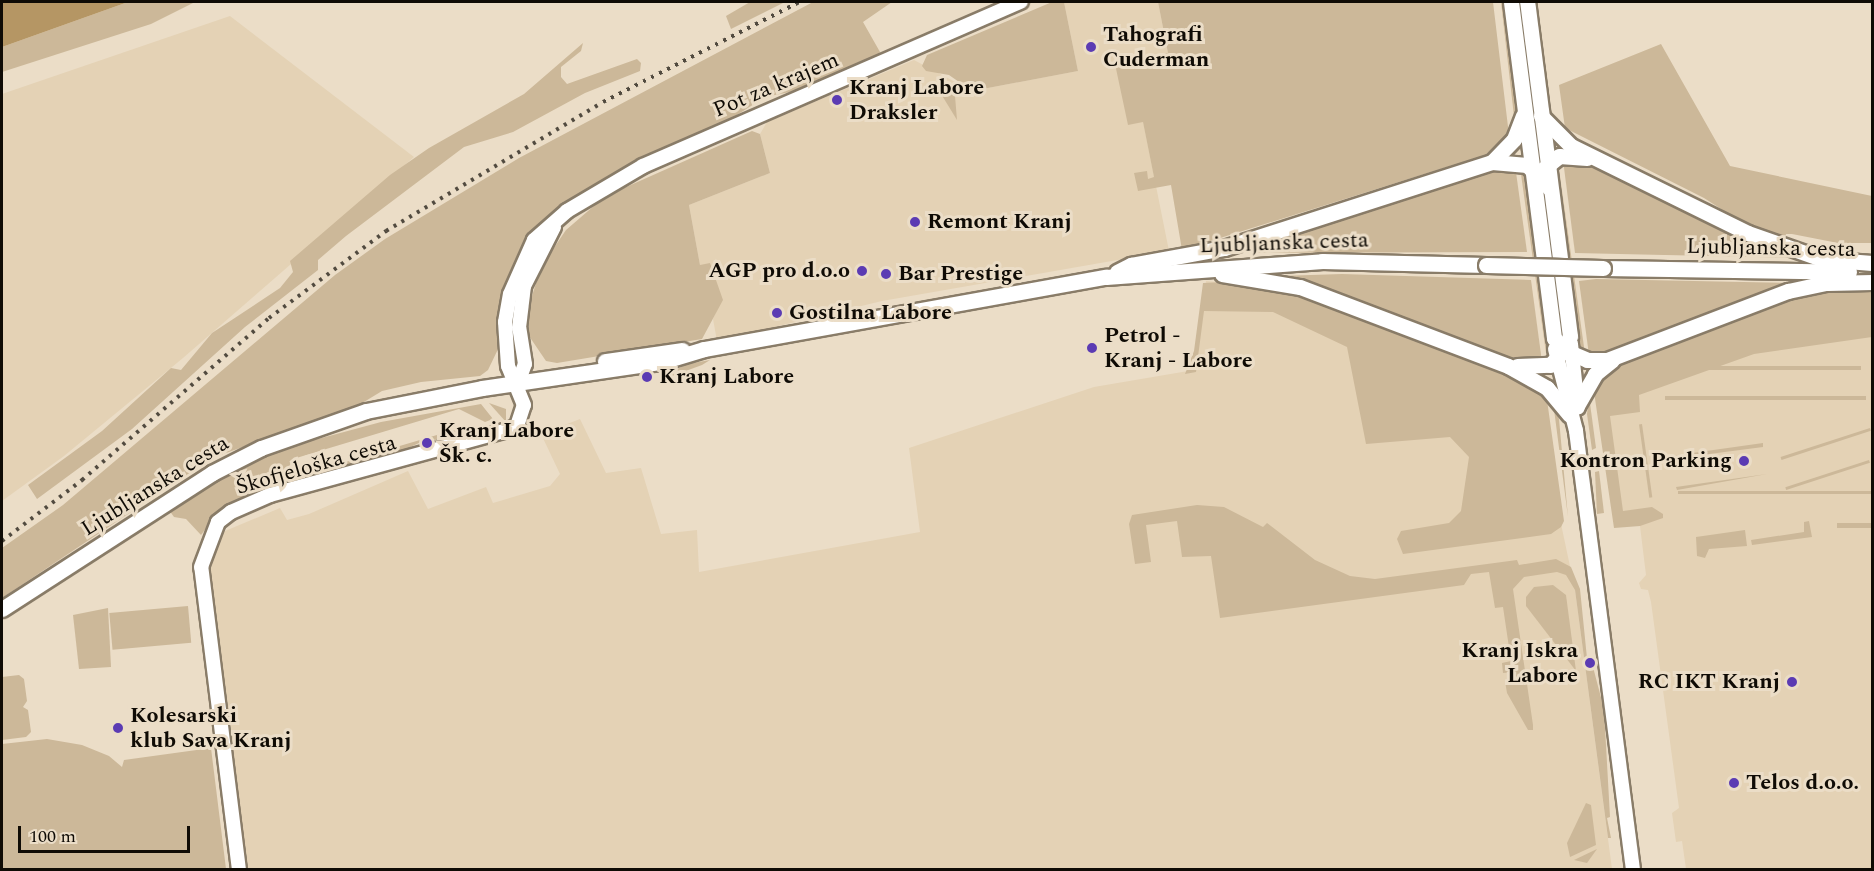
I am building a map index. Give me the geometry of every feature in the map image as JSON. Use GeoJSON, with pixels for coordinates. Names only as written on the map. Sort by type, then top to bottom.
{"type":"FeatureCollection","features":[{"type":"Feature","properties":{"kind":"main road"},"geometry":{"type":"LineString","coordinates":[[1511,2],[1525,110],[1540,168],[1563,347]]}},
{"type":"Feature","properties":{"kind":"main road"},"geometry":{"type":"LineString","coordinates":[[1527,2],[1540,114],[1540,168]]}},
{"type":"Feature","properties":{"kind":"main road"},"geometry":{"type":"LineString","coordinates":[[1492,162],[1514,139],[1525,110]]}},
{"type":"Feature","properties":{"kind":"main road"},"geometry":{"type":"LineString","coordinates":[[1540,114],[1562,139],[1599,160],[1777,245],[1822,259],[1872,263]]}},
{"type":"Feature","properties":{"kind":"main road"},"geometry":{"type":"LineString","coordinates":[[1106,277],[1131,265],[1224,248],[1492,162],[1518,162],[1540,168],[1566,155],[1599,160]]}},
{"type":"Feature","properties":{"kind":"main road","name":"Ljubljanska cesta"},"geometry":{"type":"LineString","coordinates":[[2,609],[212,472],[261,448],[366,411],[518,383],[543,372],[632,356],[704,349],[1106,277],[1322,261],[1872,273]]}},
{"type":"Feature","properties":{"kind":"main road"},"geometry":{"type":"LineString","coordinates":[[1139,274],[1170,279],[1220,274],[1270,279],[1300,287],[1508,366],[1547,388],[1574,409],[1595,374],[1619,356]]}},
{"type":"Feature","properties":{"kind":"main road"},"geometry":{"type":"LineString","coordinates":[[1563,347],[1598,361],[1619,356],[1788,291],[1827,283],[1872,282]]}},
{"type":"Feature","properties":{"kind":"main road"},"geometry":{"type":"LineString","coordinates":[[1508,366],[1541,367],[1563,347]]}},
{"type":"Feature","properties":{"kind":"street","name":"Pot za krajem"},"geometry":{"type":"LineString","coordinates":[[518,383],[525,364],[519,328],[524,286],[555,222],[595,191],[642,166],[1021,2]]}},
{"type":"Feature","properties":{"kind":"street"},"geometry":{"type":"LineString","coordinates":[[1563,347],[1574,409],[1633,870]]}},
{"type":"Feature","properties":{"kind":"street","name":"Škofjeloška cesta"},"geometry":{"type":"LineString","coordinates":[[239,870],[201,567],[209,538],[231,512],[270,495],[517,426],[524,405],[518,383]]}},
{"type":"Feature","properties":{"kind":"shaded area"},"geometry":{"type":"Polygon","coordinates":[[[2,2],[128,2],[2,47],[2,2]]]}},
{"type":"Feature","properties":{"kind":"shaded area"},"geometry":{"type":"Polygon","coordinates":[[[128,2],[195,2],[151,24],[2,72],[2,47],[128,2]]]}},
{"type":"Feature","properties":{"kind":"shaded area"},"geometry":{"type":"Polygon","coordinates":[[[750,2],[785,2],[731,29],[726,16],[750,2]]]}},
{"type":"Feature","properties":{"kind":"shaded area"},"geometry":{"type":"Polygon","coordinates":[[[813,2],[892,2],[863,22],[880,52],[878,56],[795,91],[765,97],[729,120],[617,171],[558,209],[533,235],[515,266],[498,327],[500,345],[488,370],[480,376],[421,382],[382,391],[359,405],[212,458],[2,598],[2,548],[63,505],[335,275],[385,239],[519,158],[813,2]]]}},
{"type":"Feature","properties":{"kind":"shaded area"},"geometry":{"type":"Polygon","coordinates":[[[1052,2],[1064,2],[1078,71],[972,91],[949,75],[926,71],[922,66],[927,55],[1052,2]]]}},
{"type":"Feature","properties":{"kind":"shaded area"},"geometry":{"type":"Polygon","coordinates":[[[1064,2],[1158,2],[1168,53],[1115,64],[1140,106],[1169,251],[882,301],[717,341],[713,319],[722,299],[700,265],[689,205],[770,173],[760,134],[767,122],[914,60],[972,91],[1078,71],[1064,2]]]}},
{"type":"Feature","properties":{"kind":"shaded area"},"geometry":{"type":"Polygon","coordinates":[[[1158,2],[1493,2],[1509,135],[1485,155],[1182,250],[1171,185],[1138,191],[1134,173],[1147,171],[1148,179],[1154,177],[1143,122],[1128,125],[1115,64],[1168,53],[1158,2]]]}},
{"type":"Feature","properties":{"kind":"shaded area"},"geometry":{"type":"Polygon","coordinates":[[[1501,2],[1505,2],[1518,108],[1515,125],[1501,2]]]}},
{"type":"Feature","properties":{"kind":"shaded area"},"geometry":{"type":"Polygon","coordinates":[[[1532,2],[1537,2],[1551,118],[1546,109],[1532,2]]]}},
{"type":"Feature","properties":{"kind":"shaded area"},"geometry":{"type":"Polygon","coordinates":[[[230,16],[414,157],[183,358],[64,456],[2,501],[2,94],[230,16]]]}},
{"type":"Feature","properties":{"kind":"shaded area"},"geometry":{"type":"Polygon","coordinates":[[[583,43],[581,51],[561,67],[561,77],[567,84],[637,59],[641,63],[640,71],[585,93],[513,132],[464,147],[346,236],[318,260],[318,270],[245,327],[132,429],[37,499],[28,485],[102,431],[171,368],[181,370],[212,333],[280,288],[293,272],[290,261],[390,175],[429,148],[524,94],[583,43]]]}},
{"type":"Feature","properties":{"kind":"shaded area"},"geometry":{"type":"Polygon","coordinates":[[[1661,44],[1730,166],[1872,196],[1872,243],[1838,243],[1786,234],[1784,243],[1732,221],[1732,216],[1704,198],[1565,128],[1559,85],[1661,44]]]}},
{"type":"Feature","properties":{"kind":"shaded area"},"geometry":{"type":"Polygon","coordinates":[[[941,84],[955,96],[957,120],[938,89],[941,84]]]}},
{"type":"Feature","properties":{"kind":"shaded area"},"geometry":{"type":"Polygon","coordinates":[[[752,131],[760,134],[770,173],[689,205],[700,265],[710,263],[723,300],[702,339],[557,363],[546,361],[529,336],[528,309],[541,267],[566,230],[595,205],[624,188],[752,131]]]}},
{"type":"Feature","properties":{"kind":"shaded area"},"geometry":{"type":"Polygon","coordinates":[[[1563,160],[1592,164],[1798,258],[1575,253],[1563,160]]]}},
{"type":"Feature","properties":{"kind":"shaded area"},"geometry":{"type":"Polygon","coordinates":[[[1558,162],[1585,354],[1579,355],[1552,163],[1558,162]]]}},
{"type":"Feature","properties":{"kind":"shaded area"},"geometry":{"type":"Polygon","coordinates":[[[1515,165],[1527,252],[1224,253],[1503,166],[1515,165]]]}},
{"type":"Feature","properties":{"kind":"shaded area"},"geometry":{"type":"Polygon","coordinates":[[[1520,167],[1526,169],[1551,357],[1547,360],[1520,167]]]}},
{"type":"Feature","properties":{"kind":"shaded area"},"geometry":{"type":"Polygon","coordinates":[[[1342,274],[1531,280],[1542,362],[1496,355],[1280,276],[1342,274]]]}},
{"type":"Feature","properties":{"kind":"shaded area"},"geometry":{"type":"Polygon","coordinates":[[[1596,279],[1793,283],[1601,355],[1589,355],[1579,281],[1596,279]]]}},
{"type":"Feature","properties":{"kind":"shaded area"},"geometry":{"type":"Polygon","coordinates":[[[1206,281],[1266,286],[1531,382],[1575,590],[1612,869],[245,869],[206,567],[218,534],[280,508],[287,520],[309,514],[408,471],[428,509],[486,487],[493,503],[550,486],[560,474],[541,434],[580,419],[606,473],[641,468],[661,534],[697,530],[699,572],[920,532],[909,448],[1094,387],[1194,370],[1206,281]]]}},
{"type":"Feature","properties":{"kind":"shaded area"},"geometry":{"type":"Polygon","coordinates":[[[1226,282],[1282,289],[1531,384],[1542,391],[1547,400],[1564,521],[1561,527],[1551,534],[1403,554],[1397,539],[1401,531],[1449,523],[1461,511],[1469,457],[1450,437],[1366,444],[1347,347],[1273,312],[1204,311],[1196,372],[1185,374],[1194,351],[1203,283],[1226,282]]]}},
{"type":"Feature","properties":{"kind":"shaded area"},"geometry":{"type":"Polygon","coordinates":[[[1872,285],[1872,337],[1754,354],[1639,395],[1640,412],[1610,416],[1623,511],[1652,507],[1663,514],[1663,518],[1640,526],[1614,528],[1593,385],[1608,367],[1810,290],[1872,285]]]}},
{"type":"Feature","properties":{"kind":"shaded area"},"geometry":{"type":"Polygon","coordinates":[[[1872,295],[1872,869],[1686,869],[1682,841],[1676,842],[1672,813],[1679,808],[1651,602],[1648,590],[1641,589],[1639,583],[1646,575],[1640,526],[1617,525],[1603,390],[1872,295]]]}},
{"type":"Feature","properties":{"kind":"shaded area"},"geometry":{"type":"Polygon","coordinates":[[[710,360],[672,376],[671,372],[687,364],[710,360]]]}},
{"type":"Feature","properties":{"kind":"shaded area"},"geometry":{"type":"Polygon","coordinates":[[[1685,366],[1861,366],[1861,370],[1685,370],[1685,366]]]}},
{"type":"Feature","properties":{"kind":"shaded area"},"geometry":{"type":"Polygon","coordinates":[[[1589,396],[1596,448],[1592,450],[1587,414],[1589,396]]]}},
{"type":"Feature","properties":{"kind":"shaded area"},"geometry":{"type":"Polygon","coordinates":[[[1665,396],[1866,396],[1866,400],[1665,400],[1665,396]]]}},
{"type":"Feature","properties":{"kind":"shaded area"},"geometry":{"type":"Polygon","coordinates":[[[1553,402],[1559,419],[1568,517],[1555,417],[1553,402]]]}},
{"type":"Feature","properties":{"kind":"shaded area"},"geometry":{"type":"Polygon","coordinates":[[[489,403],[506,409],[506,422],[489,403]]]}},
{"type":"Feature","properties":{"kind":"shaded area"},"geometry":{"type":"Polygon","coordinates":[[[481,404],[493,419],[485,422],[459,409],[293,459],[279,486],[233,502],[216,515],[201,535],[186,519],[174,517],[169,510],[230,472],[281,449],[381,422],[481,404]]]}},
{"type":"Feature","properties":{"kind":"shaded area"},"geometry":{"type":"Polygon","coordinates":[[[1639,424],[1642,424],[1652,497],[1649,498],[1639,424]]]}},
{"type":"Feature","properties":{"kind":"shaded area"},"geometry":{"type":"Polygon","coordinates":[[[464,427],[471,434],[421,442],[383,460],[297,482],[298,476],[464,427]]]}},
{"type":"Feature","properties":{"kind":"shaded area"},"geometry":{"type":"Polygon","coordinates":[[[1870,428],[1871,431],[1782,460],[1781,457],[1870,428]]]}},
{"type":"Feature","properties":{"kind":"shaded area"},"geometry":{"type":"Polygon","coordinates":[[[1763,443],[1763,447],[1671,459],[1671,456],[1763,443]]]}},
{"type":"Feature","properties":{"kind":"shaded area"},"geometry":{"type":"Polygon","coordinates":[[[1869,460],[1870,463],[1786,490],[1785,487],[1869,460]]]}},
{"type":"Feature","properties":{"kind":"shaded area"},"geometry":{"type":"Polygon","coordinates":[[[1599,471],[1604,513],[1597,514],[1595,472],[1599,471]]]}},
{"type":"Feature","properties":{"kind":"shaded area"},"geometry":{"type":"Polygon","coordinates":[[[1767,474],[1677,490],[1676,487],[1767,474]]]}},
{"type":"Feature","properties":{"kind":"shaded area"},"geometry":{"type":"Polygon","coordinates":[[[1678,491],[1872,491],[1872,494],[1678,494],[1678,491]]]}},
{"type":"Feature","properties":{"kind":"shaded area"},"geometry":{"type":"Polygon","coordinates":[[[1197,505],[1224,507],[1263,527],[1267,523],[1315,560],[1350,576],[1375,579],[1517,560],[1519,565],[1556,559],[1571,567],[1580,589],[1588,668],[1593,667],[1604,709],[1610,817],[1607,818],[1611,838],[1608,838],[1575,590],[1566,575],[1557,572],[1524,577],[1513,589],[1533,725],[1533,730],[1528,730],[1507,693],[1505,681],[1516,679],[1515,672],[1503,673],[1502,663],[1511,661],[1503,607],[1495,608],[1489,572],[1471,574],[1464,585],[1220,618],[1211,556],[1182,557],[1177,521],[1146,525],[1151,562],[1135,564],[1129,524],[1132,515],[1197,505]]]}},
{"type":"Feature","properties":{"kind":"shaded area"},"geometry":{"type":"Polygon","coordinates":[[[1809,521],[1812,537],[1752,545],[1751,540],[1804,532],[1804,522],[1809,521]]]}},
{"type":"Feature","properties":{"kind":"shaded area"},"geometry":{"type":"Polygon","coordinates":[[[1837,523],[1872,523],[1872,528],[1837,528],[1837,523]]]}},
{"type":"Feature","properties":{"kind":"shaded area"},"geometry":{"type":"Polygon","coordinates":[[[1745,530],[1747,546],[1709,549],[1705,558],[1697,556],[1696,537],[1745,530]]]}},
{"type":"Feature","properties":{"kind":"shaded area"},"geometry":{"type":"Polygon","coordinates":[[[1553,585],[1566,595],[1576,671],[1526,606],[1526,597],[1534,587],[1553,585]]]}},
{"type":"Feature","properties":{"kind":"shaded area"},"geometry":{"type":"Polygon","coordinates":[[[188,606],[191,643],[113,650],[109,613],[188,606]]]}},
{"type":"Feature","properties":{"kind":"shaded area"},"geometry":{"type":"Polygon","coordinates":[[[108,608],[111,667],[79,669],[73,615],[108,608]]]}},
{"type":"Feature","properties":{"kind":"shaded area"},"geometry":{"type":"Polygon","coordinates":[[[19,675],[24,679],[27,701],[23,707],[28,710],[31,732],[26,737],[2,740],[2,677],[19,675]]]}},
{"type":"Feature","properties":{"kind":"shaded area"},"geometry":{"type":"Polygon","coordinates":[[[47,739],[82,745],[109,756],[122,767],[124,760],[211,748],[226,869],[2,869],[2,744],[47,739]]]}},
{"type":"Feature","properties":{"kind":"shaded area"},"geometry":{"type":"Polygon","coordinates":[[[1586,803],[1591,805],[1596,845],[1570,857],[1567,843],[1586,803]]]}},
{"type":"Feature","properties":{"kind":"shaded area"},"geometry":{"type":"Polygon","coordinates":[[[1597,849],[1587,863],[1574,860],[1597,849]]]}},
{"type":"Feature","properties":{"kind":"railway"},"geometry":{"type":"LineString","coordinates":[[2,541],[82,480],[269,318],[386,231],[603,102],[799,2]]}},
{"type":"Feature","properties":{"kind":"place","name":"Tahografi Cuderman"},"geometry":{"type":"Point","coordinates":[1091,47]}},
{"type":"Feature","properties":{"kind":"place","name":"Kranj Labore Draksler"},"geometry":{"type":"Point","coordinates":[837,100]}},
{"type":"Feature","properties":{"kind":"place","name":"Remont Kranj"},"geometry":{"type":"Point","coordinates":[915,222]}},
{"type":"Feature","properties":{"kind":"place","name":"AGP pro d.o.o"},"geometry":{"type":"Point","coordinates":[862,271]}},
{"type":"Feature","properties":{"kind":"place","name":"Bar Prestige"},"geometry":{"type":"Point","coordinates":[886,274]}},
{"type":"Feature","properties":{"kind":"place","name":"Gostilna Labore"},"geometry":{"type":"Point","coordinates":[777,313]}},
{"type":"Feature","properties":{"kind":"place","name":"Petrol - Kranj - Labore"},"geometry":{"type":"Point","coordinates":[1092,348]}},
{"type":"Feature","properties":{"kind":"place","name":"Kranj Labore"},"geometry":{"type":"Point","coordinates":[647,377]}},
{"type":"Feature","properties":{"kind":"place","name":"Kranj Labore Šk. c."},"geometry":{"type":"Point","coordinates":[427,443]}},
{"type":"Feature","properties":{"kind":"place","name":"Kontron Parking"},"geometry":{"type":"Point","coordinates":[1744,461]}},
{"type":"Feature","properties":{"kind":"place","name":"Kranj Iskra Labore"},"geometry":{"type":"Point","coordinates":[1590,663]}},
{"type":"Feature","properties":{"kind":"place","name":"RC IKT Kranj"},"geometry":{"type":"Point","coordinates":[1792,682]}},
{"type":"Feature","properties":{"kind":"place","name":"Kolesarski klub Sava Kranj"},"geometry":{"type":"Point","coordinates":[118,728]}},
{"type":"Feature","properties":{"kind":"place","name":"Telos d.o.o."},"geometry":{"type":"Point","coordinates":[1734,783]}}]}
